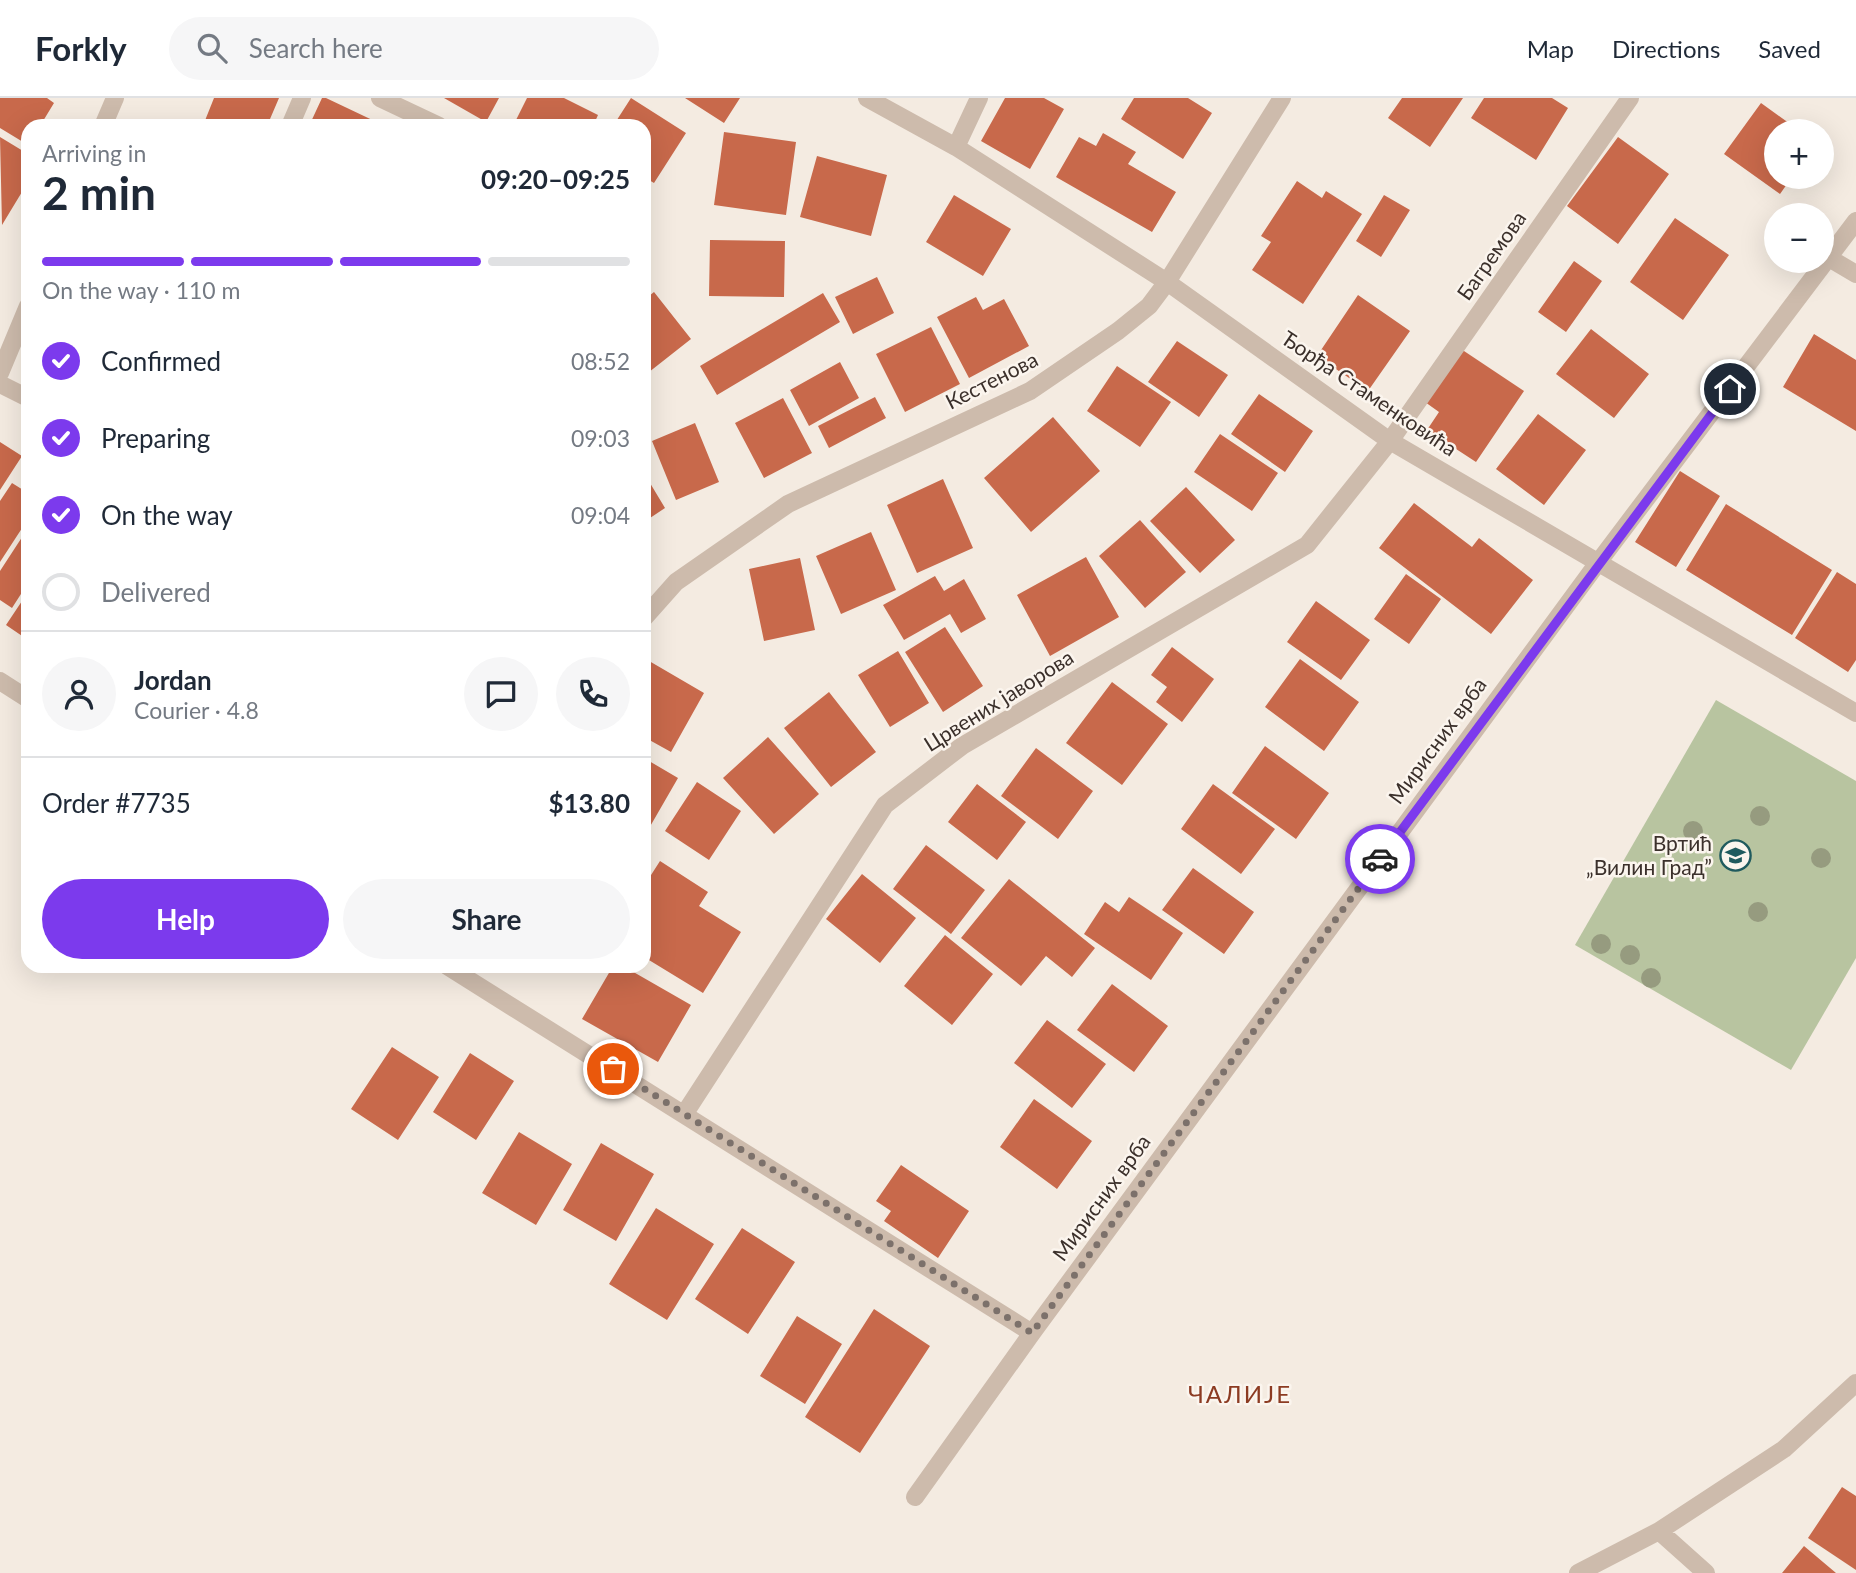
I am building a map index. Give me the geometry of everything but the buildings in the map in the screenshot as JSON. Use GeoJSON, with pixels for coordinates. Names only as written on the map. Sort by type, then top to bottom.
{"type":"FeatureCollection","features":[{"type":"Feature","properties":{"kind":"street"},"geometry":{"type":"LineString","coordinates":[[106,119],[115,98]]}},
{"type":"Feature","properties":{"kind":"street"},"geometry":{"type":"LineString","coordinates":[[293,119],[302,98]]}},
{"type":"Feature","properties":{"kind":"street"},"geometry":{"type":"LineString","coordinates":[[380,98],[424,119]]}},
{"type":"Feature","properties":{"kind":"street","name":"Ђорђа Стаменковића"},"geometry":{"type":"LineString","coordinates":[[867,98],[956,147],[1167,282],[1390,441],[1856,713]]}},
{"type":"Feature","properties":{"kind":"street"},"geometry":{"type":"LineString","coordinates":[[956,147],[979,98]]}},
{"type":"Feature","properties":{"kind":"street","name":"Кестенова"},"geometry":{"type":"LineString","coordinates":[[651,610],[676,582],[788,504],[1030,391],[1118,331],[1149,306],[1167,282],[1282,98]]}},
{"type":"Feature","properties":{"kind":"street","name":"Багремова"},"geometry":{"type":"LineString","coordinates":[[1390,441],[1630,98]]}},
{"type":"Feature","properties":{"kind":"street","name":"Мирисних врба"},"geometry":{"type":"LineString","coordinates":[[1834,251],[1856,221]]}},
{"type":"Feature","properties":{"kind":"street"},"geometry":{"type":"LineString","coordinates":[[1834,261],[1856,274]]}},
{"type":"Feature","properties":{"kind":"street","name":"Мирисних врба"},"geometry":{"type":"LineString","coordinates":[[915,1497],[1032,1333],[1597,564],[1818,273]]}},
{"type":"Feature","properties":{"kind":"street"},"geometry":{"type":"LineString","coordinates":[[0,373],[21,323]]}},
{"type":"Feature","properties":{"kind":"street"},"geometry":{"type":"LineString","coordinates":[[0,384],[21,394]]}},
{"type":"Feature","properties":{"kind":"street","name":"Црвених јаворова"},"geometry":{"type":"LineString","coordinates":[[685,1112],[885,805],[962,746],[1307,545],[1390,441]]}},
{"type":"Feature","properties":{"kind":"street"},"geometry":{"type":"LineString","coordinates":[[0,681],[21,694]]}},
{"type":"Feature","properties":{"kind":"street"},"geometry":{"type":"LineString","coordinates":[[458,973],[685,1112],[1032,1333]]}},
{"type":"Feature","properties":{"kind":"street"},"geometry":{"type":"LineString","coordinates":[[1578,1573],[1659,1531],[1784,1449],[1856,1383]]}},
{"type":"Feature","properties":{"kind":"street"},"geometry":{"type":"LineString","coordinates":[[1659,1531],[1706,1573]]}},
{"type":"Feature","properties":{"kind":"green space","name":"Вртић „Вилин Град”"},"geometry":{"type":"Polygon","coordinates":[[[1716,700],[1856,781],[1856,958],[1791,1070],[1575,945],[1716,700]]]}},
{"type":"Feature","properties":{"kind":"way so far"},"geometry":{"type":"LineString","coordinates":[[613,1069],[1032,1333],[1380,859]]}},
{"type":"Feature","properties":{"kind":"place","name":"Вртић „Вилин Град”"},"geometry":{"type":"Point","coordinates":[1735,856]}},
{"type":"Feature","properties":{"kind":"district","name":"ЧАЛИЈЕ"},"geometry":{"type":"Point","coordinates":[1240,1395]}},
{"type":"Feature","properties":{"kind":"route"},"geometry":{"type":"LineString","coordinates":[[1380,859],[1597,564],[1730,389]]}}]}
